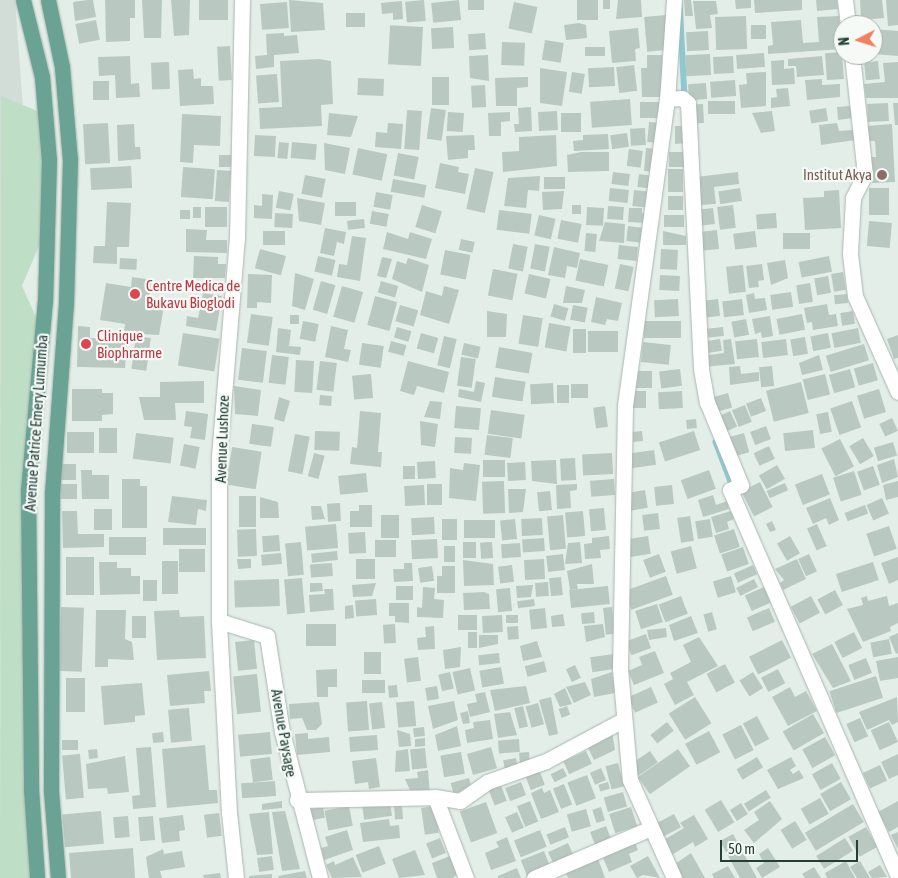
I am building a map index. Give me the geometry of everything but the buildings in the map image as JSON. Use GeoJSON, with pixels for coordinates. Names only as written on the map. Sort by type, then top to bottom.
{"type":"FeatureCollection","features":[{"type":"Feature","properties":{"kind":"main road","name":"Avenue Patrice Emery Lumumba"},"geometry":{"type":"LineString","coordinates":[[23,0],[42,77],[49,160],[44,308],[28,491],[31,790],[37,878]]}},
{"type":"Feature","properties":{"kind":"main road","name":"Avenue Patrice Emery Lumumba"},"geometry":{"type":"LineString","coordinates":[[48,0],[62,67],[70,160],[66,303],[52,494],[51,790],[58,878]]}},
{"type":"Feature","properties":{"kind":"main road"},"geometry":{"type":"LineString","coordinates":[[28,491],[52,494]]}},
{"type":"Feature","properties":{"kind":"street","name":"Avenue Lushoze"},"geometry":{"type":"LineString","coordinates":[[236,878],[229,813],[220,621],[219,456],[237,238],[242,0]]}},
{"type":"Feature","properties":{"kind":"street"},"geometry":{"type":"LineString","coordinates":[[674,0],[667,99],[625,407],[621,550],[623,720],[630,780],[649,829],[674,878]]}},
{"type":"Feature","properties":{"kind":"street"},"geometry":{"type":"LineString","coordinates":[[846,0],[847,15]]}},
{"type":"Feature","properties":{"kind":"street"},"geometry":{"type":"LineString","coordinates":[[853,65],[865,174],[853,198],[850,254],[855,296],[898,392]]}},
{"type":"Feature","properties":{"kind":"street"},"geometry":{"type":"LineString","coordinates":[[667,99],[682,98],[688,103],[701,368],[718,437],[741,485],[730,490],[898,877]]}},
{"type":"Feature","properties":{"kind":"street","name":"Avenue Paysage"},"geometry":{"type":"LineString","coordinates":[[220,621],[267,636],[282,732],[297,800],[320,878]]}},
{"type":"Feature","properties":{"kind":"street"},"geometry":{"type":"LineString","coordinates":[[297,800],[435,797],[460,802],[487,782],[546,761],[623,720]]}},
{"type":"Feature","properties":{"kind":"street"},"geometry":{"type":"LineString","coordinates":[[435,797],[466,878]]}},
{"type":"Feature","properties":{"kind":"street"},"geometry":{"type":"LineString","coordinates":[[534,878],[649,829]]}},
{"type":"Feature","properties":{"kind":"shaded area"},"geometry":{"type":"Polygon","coordinates":[[[0,0],[15,0],[25,134],[0,649],[0,0]]]}},
{"type":"Feature","properties":{"kind":"green space"},"geometry":{"type":"Polygon","coordinates":[[[1,96],[47,115],[47,227],[22,286],[43,333],[29,541],[37,878],[0,878],[1,96]]]}},
{"type":"Feature","properties":{"kind":"waterway"},"geometry":{"type":"LineString","coordinates":[[680,0],[685,98]]}},
{"type":"Feature","properties":{"kind":"waterway"},"geometry":{"type":"LineString","coordinates":[[716,442],[733,487]]}},
{"type":"Feature","properties":{"kind":"place","name":"Institut Akya"},"geometry":{"type":"Point","coordinates":[882,175]}},
{"type":"Feature","properties":{"kind":"place","name":"Centre Medica de Bukavu Bioglodi"},"geometry":{"type":"Point","coordinates":[135,294]}},
{"type":"Feature","properties":{"kind":"place","name":"Clinique Biophrarme"},"geometry":{"type":"Point","coordinates":[86,344]}}]}
